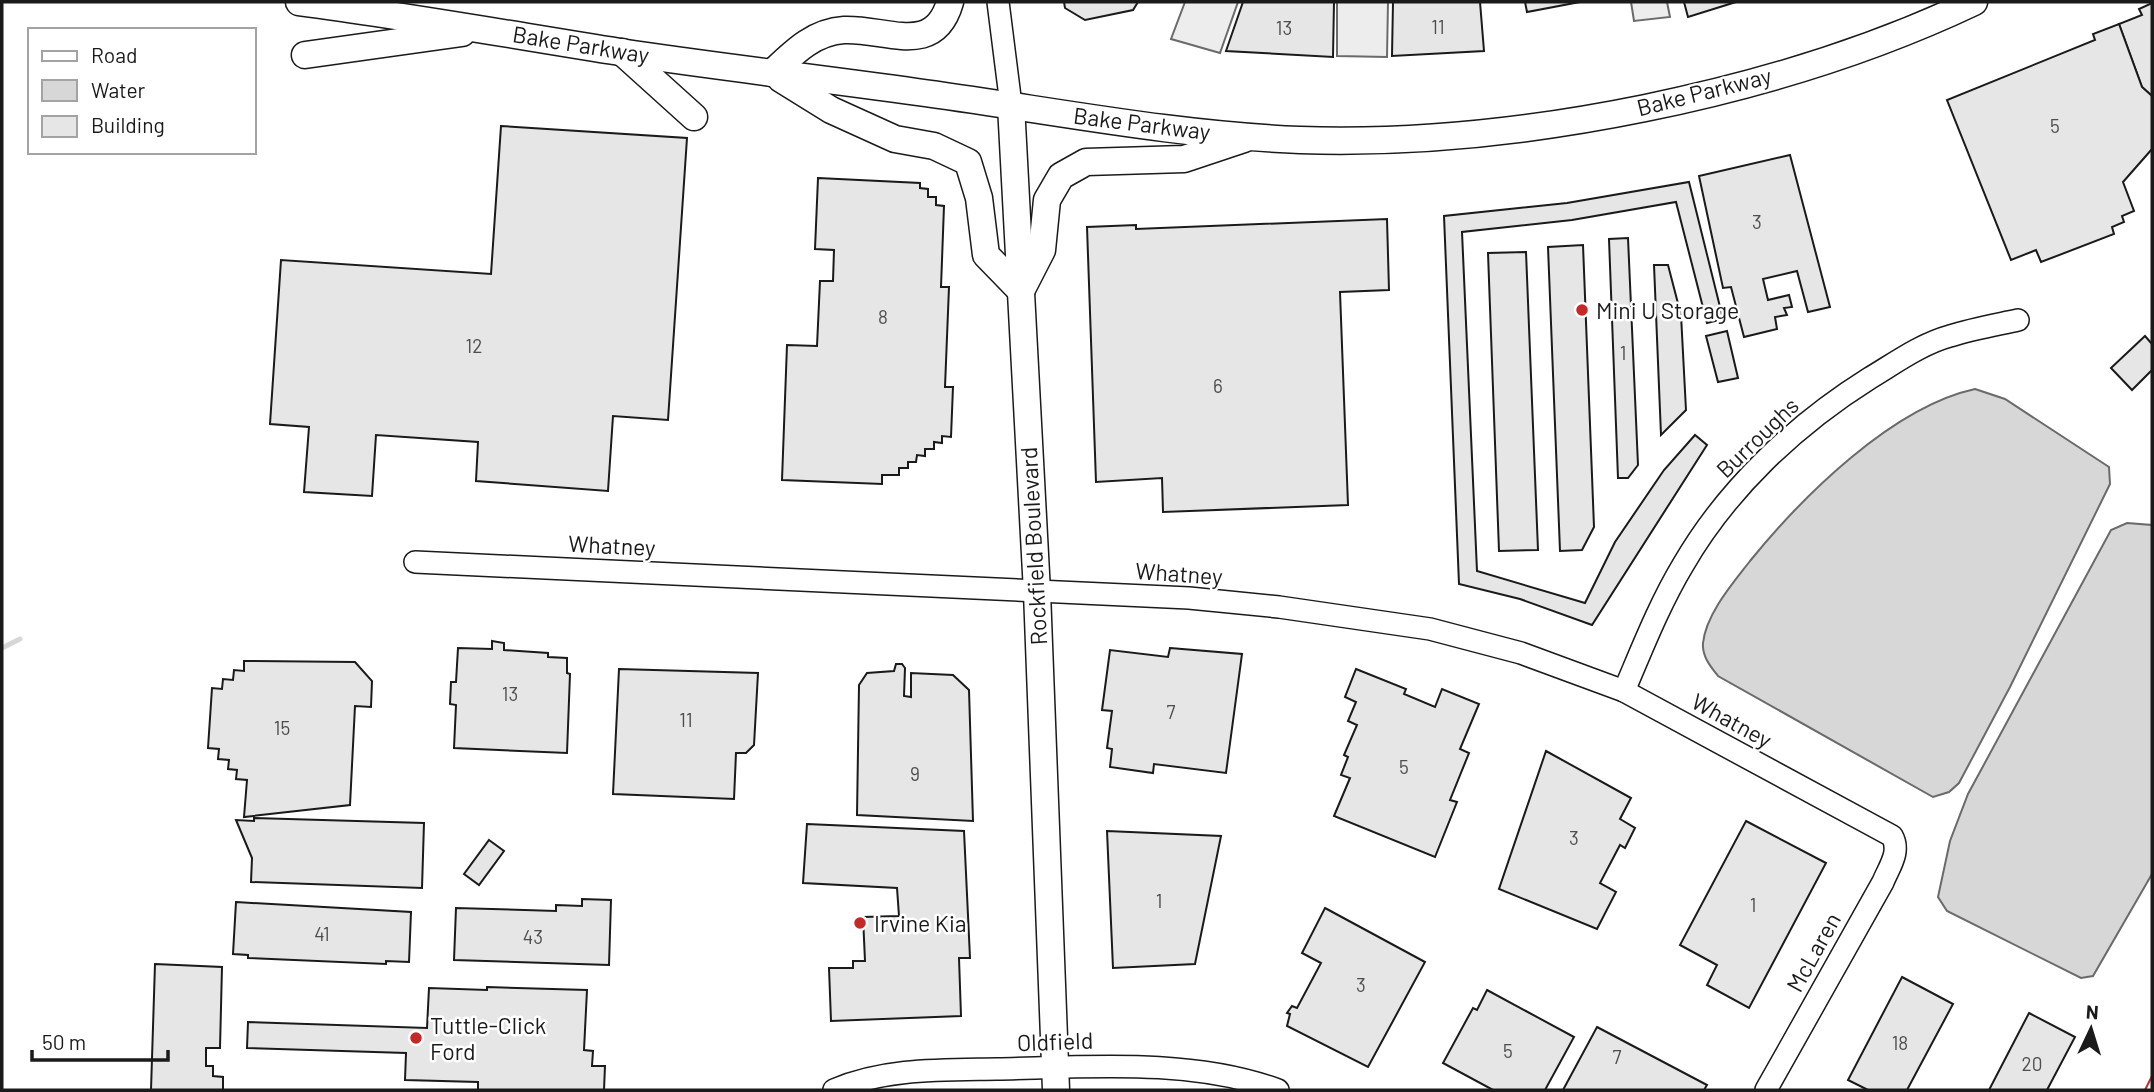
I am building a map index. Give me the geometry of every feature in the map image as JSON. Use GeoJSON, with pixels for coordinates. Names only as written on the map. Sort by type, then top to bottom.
{"type":"FeatureCollection","features":[{"type":"Feature","properties":{"kind":"main road","name":"Bake Parkway"},"geometry":{"type":"LineString","coordinates":[[299,2],[772,73],[1252,136],[1301,140],[1436,137],[1616,112],[1712,93],[1818,62],[1932,22],[1974,2]]}},
{"type":"Feature","properties":{"kind":"main road"},"geometry":{"type":"LineString","coordinates":[[950,2],[946,18],[931,31],[909,38],[843,30],[806,41],[772,73],[844,116],[895,139],[934,146],[968,162],[979,198],[986,255],[1021,291],[1042,250],[1047,200],[1061,176],[1086,162],[1184,159],[1252,136]]}},
{"type":"Feature","properties":{"kind":"main road"},"geometry":{"type":"LineString","coordinates":[[305,55],[492,29]]}},
{"type":"Feature","properties":{"kind":"main road"},"geometry":{"type":"LineString","coordinates":[[622,52],[694,117]]}},
{"type":"Feature","properties":{"kind":"main road","name":"Rockfield Boulevard"},"geometry":{"type":"LineString","coordinates":[[1011,105],[1037,592],[1055,1079]]}},
{"type":"Feature","properties":{"kind":"street","name":"Rockfield Boulevard"},"geometry":{"type":"LineString","coordinates":[[998,2],[1011,105]]}},
{"type":"Feature","properties":{"kind":"street","name":"Burroughs"},"geometry":{"type":"LineString","coordinates":[[1624,691],[1657,615],[1702,535],[1751,475],[1777,449],[1844,394],[1921,348],[1948,336],[2018,320]]}},
{"type":"Feature","properties":{"kind":"street","name":"Whatney"},"geometry":{"type":"LineString","coordinates":[[415,562],[1227,602],[1430,629],[1521,653],[1624,691],[1892,836]]}},
{"type":"Feature","properties":{"kind":"street","name":"McLaren"},"geometry":{"type":"LineString","coordinates":[[1766,1090],[1883,882],[1897,849],[1892,836]]}},
{"type":"Feature","properties":{"kind":"street","name":"Oldfield"},"geometry":{"type":"LineString","coordinates":[[834,1090],[890,1074],[1055,1079],[1098,1066],[1206,1073],[1260,1083],[1278,1090]]}},
{"type":"Feature","properties":{"kind":"shaded area"},"geometry":{"type":"Polygon","coordinates":[[[1185,2],[1238,2],[1220,53],[1171,39],[1185,2]]]}},
{"type":"Feature","properties":{"kind":"shaded area"},"geometry":{"type":"Polygon","coordinates":[[[1337,2],[1388,2],[1387,57],[1337,56],[1337,2]]]}},
{"type":"Feature","properties":{"kind":"shaded area"},"geometry":{"type":"Polygon","coordinates":[[[1631,2],[1667,2],[1670,17],[1634,21],[1631,2]]]}},
{"type":"Feature","properties":{"kind":"water"},"geometry":{"type":"Polygon","coordinates":[[[1975,389],[2005,399],[2109,467],[2110,484],[2010,687],[1959,783],[1949,792],[1933,797],[1718,676],[1705,657],[1703,643],[1709,621],[1728,589],[1771,536],[1822,483],[1881,434],[1912,414],[1944,399],[1975,389]]]}},
{"type":"Feature","properties":{"kind":"water"},"geometry":{"type":"Polygon","coordinates":[[[2127,523],[2152,525],[2152,874],[2093,976],[2081,978],[1947,911],[1938,897],[1950,841],[1968,794],[2111,530],[2127,523]]]}},
{"type":"Feature","properties":{"kind":"building"},"geometry":{"type":"Polygon","coordinates":[[[1064,2],[1138,2],[1133,10],[1085,20],[1065,8],[1064,2]]]}},
{"type":"Feature","properties":{"kind":"building"},"geometry":{"type":"Polygon","coordinates":[[[1243,2],[1334,2],[1333,57],[1226,51],[1243,2]]]}},
{"type":"Feature","properties":{"kind":"building"},"geometry":{"type":"Polygon","coordinates":[[[1393,2],[1480,2],[1484,51],[1392,56],[1393,2]]]}},
{"type":"Feature","properties":{"kind":"building"},"geometry":{"type":"Polygon","coordinates":[[[1525,2],[1580,2],[1527,12],[1525,2]]]}},
{"type":"Feature","properties":{"kind":"building"},"geometry":{"type":"Polygon","coordinates":[[[1684,2],[1736,2],[1688,17],[1684,2]]]}},
{"type":"Feature","properties":{"kind":"building"},"geometry":{"type":"Polygon","coordinates":[[[2152,3],[2152,96],[2142,87],[2119,24],[2142,15],[2139,9],[2152,3]]]}},
{"type":"Feature","properties":{"kind":"building"},"geometry":{"type":"Polygon","coordinates":[[[2119,24],[2142,87],[2152,96],[2152,149],[2123,182],[2134,211],[2122,216],[2124,222],[2112,227],[2114,234],[2041,262],[2036,250],[2011,260],[1947,100],[2095,40],[2093,34],[2119,24]]]}},
{"type":"Feature","properties":{"kind":"building"},"geometry":{"type":"Polygon","coordinates":[[[501,126],[687,138],[668,420],[613,416],[608,491],[476,481],[478,442],[376,435],[372,496],[304,492],[309,427],[270,424],[281,260],[491,274],[501,126]]]}},
{"type":"Feature","properties":{"kind":"building"},"geometry":{"type":"Polygon","coordinates":[[[1790,155],[1830,307],[1808,312],[1797,271],[1763,279],[1768,300],[1789,295],[1792,307],[1784,308],[1787,315],[1775,317],[1777,329],[1744,337],[1731,287],[1723,288],[1699,176],[1790,155]]]}},
{"type":"Feature","properties":{"kind":"building"},"geometry":{"type":"Polygon","coordinates":[[[818,178],[920,183],[920,188],[928,189],[928,197],[936,197],[936,205],[944,206],[941,287],[949,287],[945,387],[953,387],[951,437],[942,436],[942,443],[934,442],[934,449],[925,449],[925,456],[917,455],[916,462],[908,462],[908,468],[899,468],[899,475],[882,475],[882,484],[782,480],[787,345],[817,346],[820,281],[833,281],[834,250],[815,249],[818,178]]]}},
{"type":"Feature","properties":{"kind":"building"},"geometry":{"type":"Polygon","coordinates":[[[1689,182],[1723,319],[1707,323],[1676,202],[1572,220],[1462,232],[1477,571],[1585,603],[1615,542],[1664,470],[1695,435],[1707,445],[1592,625],[1520,599],[1459,584],[1444,216],[1567,203],[1689,182]]]}},
{"type":"Feature","properties":{"kind":"building"},"geometry":{"type":"Polygon","coordinates":[[[1387,219],[1389,290],[1340,292],[1348,505],[1163,512],[1162,478],[1096,482],[1087,227],[1136,225],[1136,229],[1387,219]]]}},
{"type":"Feature","properties":{"kind":"building"},"geometry":{"type":"Polygon","coordinates":[[[1628,238],[1638,465],[1628,478],[1618,478],[1609,239],[1628,238]]]}},
{"type":"Feature","properties":{"kind":"building"},"geometry":{"type":"Polygon","coordinates":[[[1583,245],[1594,527],[1582,550],[1560,551],[1548,247],[1583,245]]]}},
{"type":"Feature","properties":{"kind":"building"},"geometry":{"type":"Polygon","coordinates":[[[1526,252],[1538,550],[1499,551],[1488,253],[1526,252]]]}},
{"type":"Feature","properties":{"kind":"building"},"geometry":{"type":"Polygon","coordinates":[[[1654,265],[1668,265],[1681,315],[1686,410],[1661,435],[1654,265]]]}},
{"type":"Feature","properties":{"kind":"building"},"geometry":{"type":"Polygon","coordinates":[[[1727,331],[1738,378],[1718,382],[1706,336],[1727,331]]]}},
{"type":"Feature","properties":{"kind":"building"},"geometry":{"type":"Polygon","coordinates":[[[2145,336],[2152,344],[2152,370],[2132,390],[2111,368],[2145,336]]]}},
{"type":"Feature","properties":{"kind":"building"},"geometry":{"type":"Polygon","coordinates":[[[492,641],[504,643],[504,650],[548,653],[548,657],[567,658],[567,673],[570,674],[567,753],[454,748],[456,705],[450,704],[451,682],[456,682],[458,648],[492,649],[492,641]]]}},
{"type":"Feature","properties":{"kind":"building"},"geometry":{"type":"Polygon","coordinates":[[[1170,648],[1242,654],[1226,773],[1154,764],[1153,773],[1110,767],[1112,749],[1107,748],[1112,711],[1102,710],[1110,650],[1168,657],[1170,648]]]}},
{"type":"Feature","properties":{"kind":"building"},"geometry":{"type":"Polygon","coordinates":[[[244,661],[355,662],[372,681],[371,707],[355,706],[350,805],[244,817],[247,780],[236,779],[237,770],[228,769],[229,760],[218,759],[219,749],[208,748],[212,688],[222,689],[223,679],[233,680],[234,670],[244,671],[244,661]]]}},
{"type":"Feature","properties":{"kind":"building"},"geometry":{"type":"Polygon","coordinates":[[[896,664],[902,664],[905,668],[904,696],[911,697],[911,673],[953,675],[969,690],[973,821],[857,815],[859,685],[867,673],[894,671],[896,664]]]}},
{"type":"Feature","properties":{"kind":"building"},"geometry":{"type":"Polygon","coordinates":[[[619,669],[758,673],[754,745],[746,753],[736,753],[734,799],[613,794],[619,669]]]}},
{"type":"Feature","properties":{"kind":"building"},"geometry":{"type":"Polygon","coordinates":[[[1356,669],[1406,689],[1404,694],[1435,707],[1442,689],[1479,704],[1460,749],[1469,753],[1450,800],[1457,802],[1435,857],[1334,816],[1350,778],[1341,775],[1348,757],[1344,755],[1357,725],[1348,721],[1356,702],[1345,697],[1356,669]]]}},
{"type":"Feature","properties":{"kind":"building"},"geometry":{"type":"Polygon","coordinates":[[[1546,751],[1631,798],[1620,819],[1635,828],[1625,848],[1620,845],[1600,883],[1616,892],[1597,929],[1499,889],[1546,751]]]}},
{"type":"Feature","properties":{"kind":"building"},"geometry":{"type":"Polygon","coordinates":[[[254,818],[424,823],[422,888],[251,882],[252,858],[236,820],[254,821],[254,818]]]}},
{"type":"Feature","properties":{"kind":"building"},"geometry":{"type":"Polygon","coordinates":[[[1746,821],[1826,863],[1749,1008],[1707,985],[1717,965],[1680,945],[1746,821]]]}},
{"type":"Feature","properties":{"kind":"building"},"geometry":{"type":"Polygon","coordinates":[[[807,824],[964,831],[970,958],[959,958],[961,1016],[831,1021],[829,968],[853,968],[853,961],[865,961],[863,917],[899,916],[897,888],[803,883],[807,824]]]}},
{"type":"Feature","properties":{"kind":"building"},"geometry":{"type":"Polygon","coordinates":[[[1107,831],[1221,836],[1195,964],[1113,968],[1107,831]]]}},
{"type":"Feature","properties":{"kind":"building"},"geometry":{"type":"Polygon","coordinates":[[[489,840],[504,851],[479,885],[464,874],[489,840]]]}},
{"type":"Feature","properties":{"kind":"building"},"geometry":{"type":"Polygon","coordinates":[[[582,899],[611,900],[609,965],[454,960],[456,908],[556,911],[556,905],[582,906],[582,899]]]}},
{"type":"Feature","properties":{"kind":"building"},"geometry":{"type":"Polygon","coordinates":[[[236,902],[411,912],[409,962],[386,961],[386,964],[248,958],[248,955],[233,954],[236,902]]]}},
{"type":"Feature","properties":{"kind":"building"},"geometry":{"type":"Polygon","coordinates":[[[1325,908],[1425,962],[1368,1067],[1287,1026],[1290,1014],[1287,1013],[1292,1006],[1297,1008],[1321,963],[1302,953],[1325,908]]]}},
{"type":"Feature","properties":{"kind":"building"},"geometry":{"type":"Polygon","coordinates":[[[155,964],[222,967],[220,1048],[206,1048],[206,1066],[213,1066],[213,1076],[223,1077],[223,1090],[151,1090],[155,964]]]}},
{"type":"Feature","properties":{"kind":"building"},"geometry":{"type":"Polygon","coordinates":[[[1902,977],[1953,1004],[1907,1090],[1868,1090],[1848,1080],[1902,977]]]}},
{"type":"Feature","properties":{"kind":"building","name":"Tuttle-Click Ford"},"geometry":{"type":"Polygon","coordinates":[[[487,987],[587,990],[584,1050],[593,1051],[592,1066],[605,1066],[604,1090],[478,1090],[478,1082],[405,1080],[406,1053],[247,1048],[248,1022],[427,1028],[429,988],[487,990],[487,987]]]}},
{"type":"Feature","properties":{"kind":"building"},"geometry":{"type":"Polygon","coordinates":[[[1487,990],[1574,1037],[1545,1090],[1493,1090],[1443,1063],[1473,1008],[1477,1010],[1487,990]]]}},
{"type":"Feature","properties":{"kind":"building"},"geometry":{"type":"Polygon","coordinates":[[[2029,1013],[2075,1037],[2047,1090],[1989,1090],[2029,1013]]]}},
{"type":"Feature","properties":{"kind":"building"},"geometry":{"type":"Polygon","coordinates":[[[1597,1027],[1707,1085],[1704,1090],[1563,1090],[1597,1027]]]}},
{"type":"Feature","properties":{"kind":"waterway"},"geometry":{"type":"LineString","coordinates":[[2,648],[20,639]]}},
{"type":"Feature","properties":{"kind":"power"},"geometry":{"type":"LineString","coordinates":[[2145,1090],[2152,1076]]}},
{"type":"Feature","properties":{"kind":"place","name":"Mini U Storage"},"geometry":{"type":"Point","coordinates":[1582,310]}},
{"type":"Feature","properties":{"kind":"place","name":"Irvine Kia"},"geometry":{"type":"Point","coordinates":[860,923]}},
{"type":"Feature","properties":{"kind":"place","name":"Tuttle-Click Ford"},"geometry":{"type":"Point","coordinates":[416,1038]}}]}
